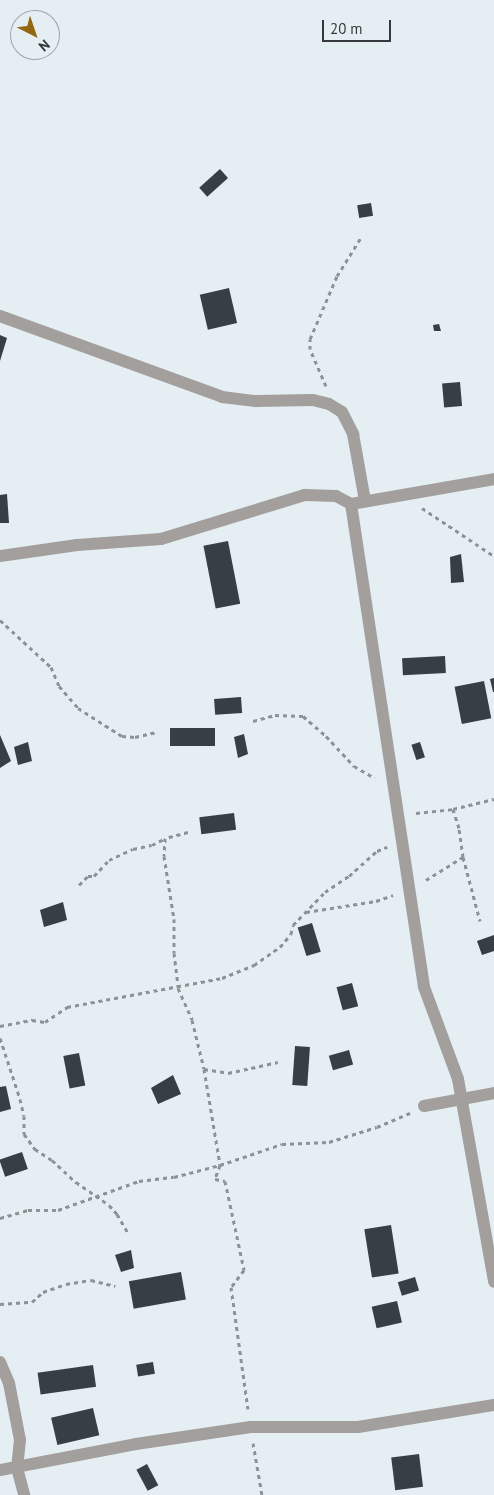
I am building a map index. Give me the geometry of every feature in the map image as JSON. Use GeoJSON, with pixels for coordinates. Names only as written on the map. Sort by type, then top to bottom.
{"type":"FeatureCollection","features":[{"type":"Feature","properties":{"kind":"street"},"geometry":{"type":"LineString","coordinates":[[0,316],[222,397],[256,401],[313,400],[329,404],[342,412],[353,434],[365,501]]}},
{"type":"Feature","properties":{"kind":"street"},"geometry":{"type":"LineString","coordinates":[[0,556],[77,545],[161,539],[305,495],[336,496],[352,504],[494,479]]}},
{"type":"Feature","properties":{"kind":"street"},"geometry":{"type":"LineString","coordinates":[[352,504],[392,781],[400,814],[424,987],[458,1079],[494,1282]]}},
{"type":"Feature","properties":{"kind":"street"},"geometry":{"type":"LineString","coordinates":[[424,1106],[494,1093]]}},
{"type":"Feature","properties":{"kind":"street"},"geometry":{"type":"LineString","coordinates":[[0,1362],[9,1383],[20,1440],[17,1468],[24,1495]]}},
{"type":"Feature","properties":{"kind":"street"},"geometry":{"type":"LineString","coordinates":[[0,1470],[136,1444],[251,1427],[358,1427],[494,1406]]}},
{"type":"Feature","properties":{"kind":"path"},"geometry":{"type":"LineString","coordinates":[[342,412],[329,394],[310,349],[310,339],[337,276],[360,239]]}},
{"type":"Feature","properties":{"kind":"path"},"geometry":{"type":"LineString","coordinates":[[406,494],[429,515],[494,556]]}},
{"type":"Feature","properties":{"kind":"path"},"geometry":{"type":"LineString","coordinates":[[0,620],[51,667],[60,686],[78,708],[122,736],[135,737],[156,732]]}},
{"type":"Feature","properties":{"kind":"path"},"geometry":{"type":"LineString","coordinates":[[253,721],[275,715],[303,716],[326,736],[354,766],[373,778],[392,781]]}},
{"type":"Feature","properties":{"kind":"path"},"geometry":{"type":"LineString","coordinates":[[400,814],[453,809],[494,799]]}},
{"type":"Feature","properties":{"kind":"path"},"geometry":{"type":"LineString","coordinates":[[79,885],[88,876],[94,876],[109,860],[133,849],[152,845],[165,838],[188,832]]}},
{"type":"Feature","properties":{"kind":"path"},"geometry":{"type":"LineString","coordinates":[[165,838],[164,856],[174,919],[174,953],[178,988],[192,1020],[204,1069],[220,1165],[215,1179],[225,1181],[244,1270],[231,1288],[262,1495]]}},
{"type":"Feature","properties":{"kind":"path"},"geometry":{"type":"LineString","coordinates":[[0,1026],[32,1020],[45,1022],[67,1007],[178,988],[222,978],[254,965],[280,947],[291,934],[294,925],[325,892],[349,876],[377,851],[403,839]]}},
{"type":"Feature","properties":{"kind":"path"},"geometry":{"type":"LineString","coordinates":[[463,858],[480,921]]}},
{"type":"Feature","properties":{"kind":"path"},"geometry":{"type":"LineString","coordinates":[[0,1038],[20,1099],[24,1116],[24,1134],[35,1149],[52,1160],[117,1214],[128,1233]]}},
{"type":"Feature","properties":{"kind":"path"},"geometry":{"type":"LineString","coordinates":[[204,1069],[228,1073],[278,1062]]}},
{"type":"Feature","properties":{"kind":"path"},"geometry":{"type":"LineString","coordinates":[[0,1218],[28,1210],[58,1210],[139,1181],[174,1177],[220,1165],[282,1144],[329,1142],[377,1127],[424,1106]]}},
{"type":"Feature","properties":{"kind":"path"},"geometry":{"type":"LineString","coordinates":[[0,1304],[32,1302],[43,1292],[66,1284],[91,1280],[115,1286]]}},
{"type":"Feature","properties":{"kind":"building"},"geometry":{"type":"Polygon","coordinates":[[[220,169],[228,178],[207,197],[199,188],[220,169]]]}},
{"type":"Feature","properties":{"kind":"building"},"geometry":{"type":"Polygon","coordinates":[[[371,203],[373,216],[359,218],[357,205],[371,203]]]}},
{"type":"Feature","properties":{"kind":"building"},"geometry":{"type":"Polygon","coordinates":[[[229,288],[237,323],[208,330],[200,295],[229,288]]]}},
{"type":"Feature","properties":{"kind":"building"},"geometry":{"type":"Polygon","coordinates":[[[439,324],[441,331],[434,331],[433,325],[439,324]]]}},
{"type":"Feature","properties":{"kind":"building"},"geometry":{"type":"Polygon","coordinates":[[[0,335],[7,338],[0,361],[0,335]]]}},
{"type":"Feature","properties":{"kind":"building"},"geometry":{"type":"Polygon","coordinates":[[[460,382],[462,406],[444,407],[442,384],[460,382]]]}},
{"type":"Feature","properties":{"kind":"building"},"geometry":{"type":"Polygon","coordinates":[[[7,494],[9,523],[0,523],[0,495],[7,494]]]}},
{"type":"Feature","properties":{"kind":"building"},"geometry":{"type":"Polygon","coordinates":[[[228,541],[240,604],[216,609],[203,546],[228,541]]]}},
{"type":"Feature","properties":{"kind":"building"},"geometry":{"type":"Polygon","coordinates":[[[461,554],[464,582],[451,583],[450,557],[461,554]]]}},
{"type":"Feature","properties":{"kind":"building"},"geometry":{"type":"Polygon","coordinates":[[[445,656],[446,673],[403,675],[402,658],[445,656]]]}},
{"type":"Feature","properties":{"kind":"building"},"geometry":{"type":"Polygon","coordinates":[[[494,678],[494,692],[493,692],[490,679],[494,678]]]}},
{"type":"Feature","properties":{"kind":"building"},"geometry":{"type":"Polygon","coordinates":[[[484,681],[491,718],[462,724],[455,687],[484,681]]]}},
{"type":"Feature","properties":{"kind":"building"},"geometry":{"type":"Polygon","coordinates":[[[241,697],[242,713],[215,715],[214,699],[241,697]]]}},
{"type":"Feature","properties":{"kind":"building"},"geometry":{"type":"Polygon","coordinates":[[[170,728],[215,728],[215,746],[170,746],[170,728]]]}},
{"type":"Feature","properties":{"kind":"building"},"geometry":{"type":"Polygon","coordinates":[[[244,734],[248,754],[238,758],[234,737],[244,734]]]}},
{"type":"Feature","properties":{"kind":"building"},"geometry":{"type":"Polygon","coordinates":[[[0,735],[11,761],[0,768],[0,735]]]}},
{"type":"Feature","properties":{"kind":"building"},"geometry":{"type":"Polygon","coordinates":[[[28,742],[32,761],[18,765],[14,747],[28,742]]]}},
{"type":"Feature","properties":{"kind":"building"},"geometry":{"type":"Polygon","coordinates":[[[420,742],[425,757],[416,760],[411,745],[420,742]]]}},
{"type":"Feature","properties":{"kind":"building"},"geometry":{"type":"Polygon","coordinates":[[[234,813],[236,830],[201,834],[199,817],[234,813]]]}},
{"type":"Feature","properties":{"kind":"building"},"geometry":{"type":"Polygon","coordinates":[[[63,902],[67,920],[44,927],[40,910],[63,902]]]}},
{"type":"Feature","properties":{"kind":"building"},"geometry":{"type":"Polygon","coordinates":[[[312,923],[321,952],[306,956],[298,927],[312,923]]]}},
{"type":"Feature","properties":{"kind":"building"},"geometry":{"type":"Polygon","coordinates":[[[494,935],[494,951],[482,955],[477,941],[494,935]]]}},
{"type":"Feature","properties":{"kind":"building"},"geometry":{"type":"Polygon","coordinates":[[[352,983],[358,1006],[343,1010],[337,987],[352,983]]]}},
{"type":"Feature","properties":{"kind":"building"},"geometry":{"type":"Polygon","coordinates":[[[295,1046],[310,1047],[307,1086],[292,1085],[295,1046]]]}},
{"type":"Feature","properties":{"kind":"building"},"geometry":{"type":"Polygon","coordinates":[[[349,1050],[353,1064],[333,1070],[329,1056],[349,1050]]]}},
{"type":"Feature","properties":{"kind":"building"},"geometry":{"type":"Polygon","coordinates":[[[79,1053],[85,1085],[70,1088],[63,1056],[79,1053]]]}},
{"type":"Feature","properties":{"kind":"building"},"geometry":{"type":"Polygon","coordinates":[[[173,1075],[181,1094],[158,1104],[151,1088],[173,1075]]]}},
{"type":"Feature","properties":{"kind":"building"},"geometry":{"type":"Polygon","coordinates":[[[6,1086],[11,1109],[0,1112],[0,1087],[6,1086]]]}},
{"type":"Feature","properties":{"kind":"building"},"geometry":{"type":"Polygon","coordinates":[[[22,1152],[28,1169],[5,1177],[0,1160],[22,1152]]]}},
{"type":"Feature","properties":{"kind":"building"},"geometry":{"type":"Polygon","coordinates":[[[391,1225],[399,1273],[372,1278],[364,1229],[391,1225]]]}},
{"type":"Feature","properties":{"kind":"building"},"geometry":{"type":"Polygon","coordinates":[[[131,1250],[134,1268],[121,1272],[115,1255],[131,1250]]]}},
{"type":"Feature","properties":{"kind":"building"},"geometry":{"type":"Polygon","coordinates":[[[181,1272],[186,1300],[134,1309],[129,1281],[181,1272]]]}},
{"type":"Feature","properties":{"kind":"building"},"geometry":{"type":"Polygon","coordinates":[[[415,1277],[419,1290],[402,1296],[398,1282],[415,1277]]]}},
{"type":"Feature","properties":{"kind":"building"},"geometry":{"type":"Polygon","coordinates":[[[397,1301],[402,1322],[377,1328],[372,1307],[397,1301]]]}},
{"type":"Feature","properties":{"kind":"building"},"geometry":{"type":"Polygon","coordinates":[[[153,1362],[155,1374],[138,1377],[136,1365],[153,1362]]]}},
{"type":"Feature","properties":{"kind":"building"},"geometry":{"type":"Polygon","coordinates":[[[93,1365],[96,1387],[41,1395],[38,1373],[93,1365]]]}},
{"type":"Feature","properties":{"kind":"building"},"geometry":{"type":"Polygon","coordinates":[[[93,1408],[99,1435],[57,1445],[51,1418],[93,1408]]]}},
{"type":"Feature","properties":{"kind":"building"},"geometry":{"type":"Polygon","coordinates":[[[419,1454],[423,1487],[395,1490],[391,1457],[419,1454]]]}},
{"type":"Feature","properties":{"kind":"building"},"geometry":{"type":"Polygon","coordinates":[[[147,1464],[158,1485],[148,1491],[136,1470],[147,1464]]]}}]}
